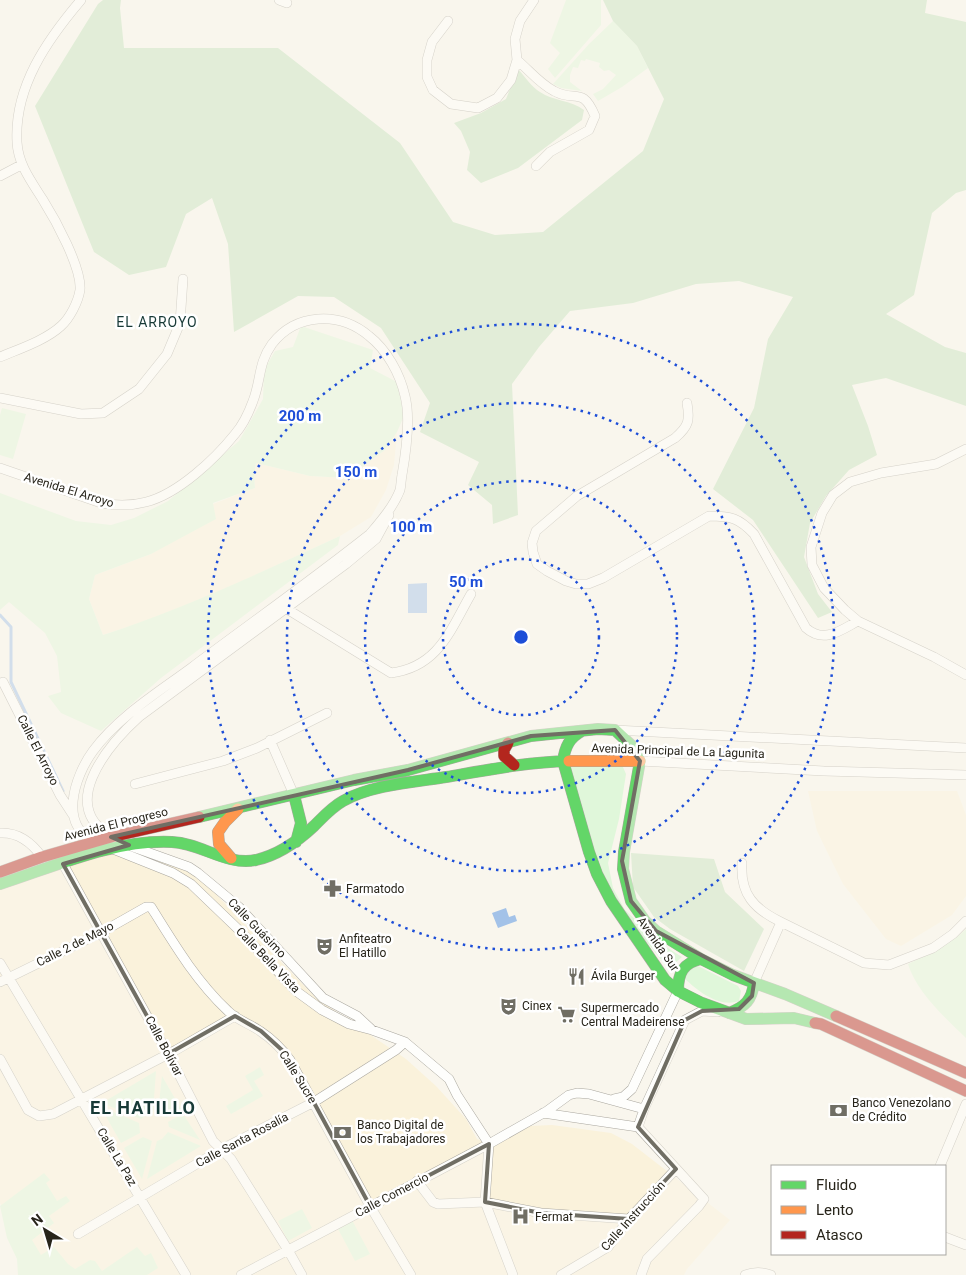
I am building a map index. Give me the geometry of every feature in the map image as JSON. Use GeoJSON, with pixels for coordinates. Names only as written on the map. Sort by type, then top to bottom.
{"type":"FeatureCollection","features":[{"type":"Feature","properties":{"kind":"street"},"geometry":{"type":"LineString","coordinates":[[0,357],[62,326],[75,306],[80,289],[77,269],[63,238],[21,165],[17,142],[21,99],[27,80],[49,42],[81,0]]}},
{"type":"Feature","properties":{"kind":"street"},"geometry":{"type":"LineString","coordinates":[[448,21],[432,42],[427,60],[427,77],[433,90],[451,104],[478,108],[498,98],[510,80],[517,60],[515,39],[520,21],[534,0]]}},
{"type":"Feature","properties":{"kind":"street"},"geometry":{"type":"LineString","coordinates":[[517,60],[543,84],[555,92],[581,97],[588,102],[595,116],[589,130],[550,152],[536,166]]}},
{"type":"Feature","properties":{"kind":"street"},"geometry":{"type":"LineString","coordinates":[[0,176],[21,165]]}},
{"type":"Feature","properties":{"kind":"street"},"geometry":{"type":"LineString","coordinates":[[0,398],[81,414],[103,413],[139,389],[167,354],[180,323],[183,279]]}},
{"type":"Feature","properties":{"kind":"street","name":"Avenida El Arroyo"},"geometry":{"type":"LineString","coordinates":[[0,468],[102,503],[117,506],[147,502],[163,495],[179,486],[194,474],[236,434],[254,400],[259,371],[271,345],[299,322],[324,318],[340,321],[368,334],[384,351],[391,363],[404,390],[407,402],[406,458],[400,490],[389,516],[376,539],[346,564],[282,606],[130,713],[94,750],[79,773],[74,795],[74,817]]}},
{"type":"Feature","properties":{"kind":"street"},"geometry":{"type":"LineString","coordinates":[[687,403],[690,419],[684,430],[675,438],[577,496],[536,531],[532,543],[537,564],[566,581],[576,584],[588,584],[603,578],[709,516],[727,516],[743,522],[754,534],[806,628],[812,633],[825,636],[839,632],[858,620]]}},
{"type":"Feature","properties":{"kind":"street"},"geometry":{"type":"LineString","coordinates":[[966,449],[936,464],[880,473],[850,482],[833,495],[822,513],[811,547],[812,565],[824,588],[845,610],[858,620],[934,657],[966,675]]}},
{"type":"Feature","properties":{"kind":"street"},"geometry":{"type":"LineString","coordinates":[[282,606],[391,673],[406,671],[420,665],[438,650],[471,594]]}},
{"type":"Feature","properties":{"kind":"street","name":"Avenida El Arroyo"},"geometry":{"type":"LineString","coordinates":[[128,845],[111,837],[96,825],[92,819],[88,798],[88,789],[93,774],[110,747],[140,717],[282,606]]}},
{"type":"Feature","properties":{"kind":"street","name":"Calle El Arroyo"},"geometry":{"type":"LineString","coordinates":[[3,682],[60,795],[74,817]]}},
{"type":"Feature","properties":{"kind":"street"},"geometry":{"type":"LineString","coordinates":[[135,784],[223,761],[257,748],[327,713]]}},
{"type":"Feature","properties":{"kind":"street"},"geometry":{"type":"LineString","coordinates":[[615,730],[632,745],[640,761]]}},
{"type":"Feature","properties":{"kind":"street","name":"Avenida Principal de La Lagunita"},"geometry":{"type":"LineString","coordinates":[[240,808],[354,780],[408,770],[531,736],[582,731],[615,730],[966,748]]}},
{"type":"Feature","properties":{"kind":"street"},"geometry":{"type":"LineString","coordinates":[[563,761],[565,749],[569,742],[573,736],[582,731]]}},
{"type":"Feature","properties":{"kind":"street"},"geometry":{"type":"LineString","coordinates":[[270,740],[294,795],[301,823],[296,842]]}},
{"type":"Feature","properties":{"kind":"street"},"geometry":{"type":"LineString","coordinates":[[508,742],[503,754],[506,760],[514,765]]}},
{"type":"Feature","properties":{"kind":"street","name":"Avenida Principal de La Lagunita"},"geometry":{"type":"LineString","coordinates":[[233,860],[249,861],[285,848],[296,842],[329,810],[347,799],[420,781],[514,765],[563,761],[640,761],[824,771],[966,775]]}},
{"type":"Feature","properties":{"kind":"street","name":"Avenida Sur"},"geometry":{"type":"LineString","coordinates":[[563,761],[589,852],[603,888],[665,980],[678,991],[702,1003],[746,1019],[794,1018],[821,1024],[966,1092]]}},
{"type":"Feature","properties":{"kind":"street","name":"Avenida Sur"},"geometry":{"type":"LineString","coordinates":[[640,761],[622,861],[626,890],[637,910],[656,931],[701,958],[754,983],[785,994],[966,1073]]}},
{"type":"Feature","properties":{"kind":"street"},"geometry":{"type":"LineString","coordinates":[[537,763],[553,769],[568,782]]}},
{"type":"Feature","properties":{"kind":"street"},"geometry":{"type":"LineString","coordinates":[[233,860],[218,844],[217,832],[224,821],[240,808]]}},
{"type":"Feature","properties":{"kind":"street","name":"Avenida El Progreso"},"geometry":{"type":"LineString","coordinates":[[0,872],[94,841],[240,808]]}},
{"type":"Feature","properties":{"kind":"street"},"geometry":{"type":"LineString","coordinates":[[74,817],[80,832],[87,838],[113,850]]}},
{"type":"Feature","properties":{"kind":"street"},"geometry":{"type":"LineString","coordinates":[[0,833],[18,835],[25,839],[42,857]]}},
{"type":"Feature","properties":{"kind":"street","name":"Avenida El Progreso"},"geometry":{"type":"LineString","coordinates":[[0,884],[128,845],[149,842],[182,843],[233,860]]}},
{"type":"Feature","properties":{"kind":"street","name":"Calle Guásimo"},"geometry":{"type":"LineString","coordinates":[[128,845],[176,862],[198,873],[239,907],[323,998],[357,1016],[372,1030]]}},
{"type":"Feature","properties":{"kind":"street","name":"Calle Bella Vista"},"geometry":{"type":"LineString","coordinates":[[113,850],[173,873],[191,884],[296,991],[322,1010],[348,1024],[372,1030],[405,1042],[449,1079],[457,1095],[489,1144]]}},
{"type":"Feature","properties":{"kind":"street"},"geometry":{"type":"LineString","coordinates":[[742,863],[741,877],[750,899],[765,914],[864,963],[889,964],[932,948],[953,934],[966,921]]}},
{"type":"Feature","properties":{"kind":"street","name":"Calle Bolívar"},"geometry":{"type":"LineString","coordinates":[[63,864],[102,932],[213,1141],[231,1159],[302,1275]]}},
{"type":"Feature","properties":{"kind":"street","name":"Calle 2 de Mayo"},"geometry":{"type":"LineString","coordinates":[[4,980],[102,932],[146,907],[151,907]]}},
{"type":"Feature","properties":{"kind":"street","name":"Calle Sucre"},"geometry":{"type":"LineString","coordinates":[[151,907],[192,972],[206,990],[235,1016],[260,1031],[283,1051],[299,1074],[370,1206],[411,1275]]}},
{"type":"Feature","properties":{"kind":"street"},"geometry":{"type":"LineString","coordinates":[[638,1127],[644,1109],[685,1020],[702,1011],[729,1013],[745,1006],[749,1002],[754,983],[781,922]]}},
{"type":"Feature","properties":{"kind":"street"},"geometry":{"type":"LineString","coordinates":[[610,1099],[623,1097],[632,1089],[678,991],[678,976],[682,968],[691,961],[701,958]]}},
{"type":"Feature","properties":{"kind":"street","name":"Calle La Paz"},"geometry":{"type":"LineString","coordinates":[[0,962],[4,980],[82,1099],[186,1275]]}},
{"type":"Feature","properties":{"kind":"street"},"geometry":{"type":"LineString","coordinates":[[0,1059],[28,1110],[40,1116],[53,1114],[168,1054],[235,1016]]}},
{"type":"Feature","properties":{"kind":"street","name":"Calle Santa Rosalía"},"geometry":{"type":"LineString","coordinates":[[78,1234],[222,1149],[314,1102],[396,1050],[405,1042]]}},
{"type":"Feature","properties":{"kind":"street","name":"Calle Comercio"},"geometry":{"type":"LineString","coordinates":[[241,1275],[489,1144],[543,1114],[569,1095],[577,1093],[610,1099],[644,1109]]}},
{"type":"Feature","properties":{"kind":"street"},"geometry":{"type":"LineString","coordinates":[[940,1165],[966,1104]]}},
{"type":"Feature","properties":{"kind":"street"},"geometry":{"type":"LineString","coordinates":[[543,1114],[638,1127],[704,1198],[699,1206],[647,1260],[641,1275]]}},
{"type":"Feature","properties":{"kind":"street"},"geometry":{"type":"LineString","coordinates":[[489,1144],[486,1202],[514,1275]]}},
{"type":"Feature","properties":{"kind":"street","name":"Calle Instrucción"},"geometry":{"type":"LineString","coordinates":[[561,1275],[608,1247],[629,1219],[676,1169]]}},
{"type":"Feature","properties":{"kind":"street"},"geometry":{"type":"LineString","coordinates":[[418,1181],[435,1203],[486,1202],[541,1213],[629,1219]]}},
{"type":"Feature","properties":{"kind":"street"},"geometry":{"type":"LineString","coordinates":[[946,1237],[966,1246]]}},
{"type":"Feature","properties":{"kind":"street"},"geometry":{"type":"LineString","coordinates":[[745,1275],[766,1273],[771,1275]]}},
{"type":"Feature","properties":{"kind":"highlighted area"},"geometry":{"type":"Polygon","coordinates":[[[615,730],[640,761],[622,861],[631,901],[656,931],[754,983],[752,996],[739,1009],[702,1011],[685,1020],[638,1127],[676,1169],[629,1219],[541,1213],[485,1202],[489,1144],[370,1206],[299,1075],[283,1051],[261,1031],[235,1016],[168,1054],[63,864],[129,845],[111,837],[408,770],[531,736],[615,730]]]}},
{"type":"Feature","properties":{"kind":"shaded area"},"geometry":{"type":"Polygon","coordinates":[[[397,432],[394,465],[386,490],[371,517],[340,536],[217,593],[155,618],[103,635],[89,599],[95,575],[151,554],[213,504],[255,488],[254,474],[256,463],[310,476],[347,478],[385,450],[397,432]]]}},
{"type":"Feature","properties":{"kind":"shaded area"},"geometry":{"type":"Polygon","coordinates":[[[808,791],[957,791],[966,815],[966,896],[952,915],[901,946],[886,939],[843,884],[817,831],[808,791]]]}},
{"type":"Feature","properties":{"kind":"shaded area"},"geometry":{"type":"Polygon","coordinates":[[[125,847],[188,870],[209,887],[316,998],[406,1059],[436,1086],[466,1119],[477,1139],[495,1146],[530,1126],[552,1125],[611,1133],[632,1144],[730,1220],[687,1269],[684,1275],[43,1275],[0,1203],[0,889],[125,847]]]}},
{"type":"Feature","properties":{"kind":"green space"},"geometry":{"type":"Polygon","coordinates":[[[103,0],[121,0],[124,48],[278,48],[400,143],[453,222],[495,235],[543,232],[643,151],[664,99],[637,46],[613,21],[603,0],[927,0],[925,13],[966,22],[966,190],[956,193],[932,213],[914,295],[886,314],[945,347],[966,353],[966,406],[886,378],[852,385],[877,455],[849,470],[826,496],[810,523],[804,557],[818,594],[832,612],[818,618],[753,520],[713,489],[754,408],[768,339],[793,297],[739,281],[696,284],[633,303],[570,311],[539,347],[512,384],[518,515],[493,524],[492,505],[468,485],[479,462],[420,432],[430,403],[381,328],[334,297],[298,296],[234,332],[228,244],[212,198],[186,214],[166,267],[129,275],[94,252],[35,106],[98,4],[103,0]]]}},
{"type":"Feature","properties":{"kind":"green space"},"geometry":{"type":"Polygon","coordinates":[[[566,0],[601,0],[601,25],[555,78],[548,69],[560,53],[550,43],[566,0]]]}},
{"type":"Feature","properties":{"kind":"green space"},"geometry":{"type":"Polygon","coordinates":[[[613,21],[637,46],[648,68],[622,87],[598,101],[593,94],[603,89],[616,75],[609,70],[604,71],[599,67],[600,63],[586,59],[585,61],[581,60],[578,68],[573,67],[570,82],[582,91],[561,88],[553,84],[589,44],[613,21]]]}},
{"type":"Feature","properties":{"kind":"green space"},"geometry":{"type":"Polygon","coordinates":[[[518,69],[531,85],[540,92],[584,110],[582,120],[518,168],[481,183],[467,170],[470,152],[461,131],[454,123],[481,113],[506,99],[518,69]]]}},
{"type":"Feature","properties":{"kind":"green space"},"geometry":{"type":"Polygon","coordinates":[[[301,326],[373,350],[370,368],[397,382],[404,416],[397,432],[385,450],[347,478],[310,476],[256,463],[254,474],[255,488],[213,503],[216,519],[151,554],[95,575],[89,599],[103,635],[193,601],[340,536],[338,545],[161,678],[101,731],[61,713],[48,696],[61,692],[57,656],[45,633],[9,602],[0,610],[0,493],[76,521],[111,525],[134,518],[168,501],[239,441],[263,399],[264,370],[275,351],[293,347],[301,326]]]}},
{"type":"Feature","properties":{"kind":"green space"},"geometry":{"type":"Polygon","coordinates":[[[2,408],[26,414],[13,459],[0,455],[0,415],[2,408]]]}},
{"type":"Feature","properties":{"kind":"green space"},"geometry":{"type":"Polygon","coordinates":[[[569,765],[622,765],[626,774],[619,819],[608,863],[613,888],[625,910],[663,945],[682,957],[674,964],[672,973],[624,914],[597,866],[569,765]]]}},
{"type":"Feature","properties":{"kind":"green space"},"geometry":{"type":"Polygon","coordinates":[[[631,853],[714,859],[725,892],[764,929],[744,971],[670,929],[654,917],[633,887],[631,853]]]}},
{"type":"Feature","properties":{"kind":"green space"},"geometry":{"type":"Polygon","coordinates":[[[966,929],[966,1038],[924,994],[908,964],[946,944],[966,929]]]}},
{"type":"Feature","properties":{"kind":"green space"},"geometry":{"type":"Polygon","coordinates":[[[696,965],[738,986],[741,991],[739,1001],[732,1003],[717,1001],[703,994],[685,979],[687,971],[696,965]]]}},
{"type":"Feature","properties":{"kind":"green space"},"geometry":{"type":"Polygon","coordinates":[[[260,1067],[264,1075],[254,1081],[263,1096],[231,1114],[226,1106],[253,1090],[245,1076],[260,1067]]]}},
{"type":"Feature","properties":{"kind":"green space"},"geometry":{"type":"Polygon","coordinates":[[[156,1071],[153,1112],[148,1113],[141,1119],[102,1103],[156,1071]]]}},
{"type":"Feature","properties":{"kind":"green space"},"geometry":{"type":"Polygon","coordinates":[[[162,1076],[181,1109],[166,1118],[158,1112],[162,1076]]]}},
{"type":"Feature","properties":{"kind":"green space"},"geometry":{"type":"Polygon","coordinates":[[[100,1106],[139,1123],[140,1133],[121,1143],[100,1106]]]}},
{"type":"Feature","properties":{"kind":"green space"},"geometry":{"type":"Polygon","coordinates":[[[183,1114],[200,1140],[169,1127],[168,1122],[183,1114]]]}},
{"type":"Feature","properties":{"kind":"green space"},"geometry":{"type":"Polygon","coordinates":[[[168,1132],[201,1146],[147,1179],[157,1141],[162,1139],[168,1132]]]}},
{"type":"Feature","properties":{"kind":"green space"},"geometry":{"type":"Polygon","coordinates":[[[143,1137],[152,1141],[142,1179],[124,1148],[143,1137]]]}},
{"type":"Feature","properties":{"kind":"green space"},"geometry":{"type":"Polygon","coordinates":[[[44,1173],[50,1180],[46,1183],[57,1201],[66,1196],[70,1201],[49,1216],[54,1223],[32,1240],[41,1255],[54,1247],[68,1264],[75,1269],[90,1260],[95,1261],[102,1271],[137,1247],[145,1256],[151,1253],[158,1268],[147,1275],[18,1275],[17,1259],[7,1238],[0,1206],[44,1173]]]}},
{"type":"Feature","properties":{"kind":"green space"},"geometry":{"type":"Polygon","coordinates":[[[302,1209],[312,1228],[288,1241],[278,1221],[302,1209]]]}},
{"type":"Feature","properties":{"kind":"green space"},"geometry":{"type":"Polygon","coordinates":[[[352,1220],[370,1254],[355,1261],[337,1227],[352,1220]]]}},
{"type":"Feature","properties":{"kind":"water"},"geometry":{"type":"Polygon","coordinates":[[[427,583],[427,613],[408,613],[408,584],[427,583]]]}},
{"type":"Feature","properties":{"kind":"water"},"geometry":{"type":"Polygon","coordinates":[[[506,908],[509,917],[515,915],[517,921],[498,928],[492,913],[506,908]]]}},
{"type":"Feature","properties":{"kind":"waterway"},"geometry":{"type":"LineString","coordinates":[[0,615],[11,627],[11,682],[63,791]]}},
{"type":"Feature","properties":{"kind":"traffic: fast"},"geometry":{"type":"LineString","coordinates":[[199,817],[354,780],[408,770],[531,736],[598,729],[615,730],[631,745],[640,761]]}},
{"type":"Feature","properties":{"kind":"traffic: fast"},"geometry":{"type":"LineString","coordinates":[[582,731],[568,743],[563,761],[589,852],[597,874],[611,901],[665,980],[678,991],[702,1003],[746,1019],[794,1018],[815,1023]]}},
{"type":"Feature","properties":{"kind":"traffic: fast"},"geometry":{"type":"LineString","coordinates":[[0,884],[107,849],[150,842],[183,843],[234,860],[256,860],[272,855],[287,847],[308,832],[339,803],[366,791],[507,767],[569,761]]}},
{"type":"Feature","properties":{"kind":"traffic: fast"},"geometry":{"type":"LineString","coordinates":[[640,761],[624,852],[623,869],[631,901],[645,921],[656,931],[701,959],[733,975],[785,994],[836,1016]]}},
{"type":"Feature","properties":{"kind":"traffic: fast"},"geometry":{"type":"LineString","coordinates":[[294,795],[301,823],[296,842]]}},
{"type":"Feature","properties":{"kind":"traffic: fast"},"geometry":{"type":"LineString","coordinates":[[678,991],[679,979],[683,970],[690,963],[701,959]]}},
{"type":"Feature","properties":{"kind":"traffic: fast"},"geometry":{"type":"LineString","coordinates":[[729,1013],[747,1002],[752,994],[754,983]]}},
{"type":"Feature","properties":{"kind":"traffic: slow"},"geometry":{"type":"LineString","coordinates":[[569,761],[640,761]]}},
{"type":"Feature","properties":{"kind":"traffic: slow"},"geometry":{"type":"LineString","coordinates":[[231,858],[219,844],[218,832],[238,809]]}},
{"type":"Feature","properties":{"kind":"traffic: jam"},"geometry":{"type":"LineString","coordinates":[[508,743],[504,750],[504,756],[514,765]]}},
{"type":"Feature","properties":{"kind":"traffic: jam"},"geometry":{"type":"LineString","coordinates":[[0,872],[42,857],[111,837],[199,817]]}},
{"type":"Feature","properties":{"kind":"traffic: jam"},"geometry":{"type":"LineString","coordinates":[[836,1016],[966,1073]]}},
{"type":"Feature","properties":{"kind":"traffic: jam"},"geometry":{"type":"LineString","coordinates":[[815,1023],[821,1024],[966,1091]]}},
{"type":"Feature","properties":{"kind":"place","name":"Farmatodo"},"geometry":{"type":"Point","coordinates":[332,889]}},
{"type":"Feature","properties":{"kind":"place","name":"Anfiteatro El Hatillo"},"geometry":{"type":"Point","coordinates":[325,946]}},
{"type":"Feature","properties":{"kind":"place","name":"Ávila Burger"},"geometry":{"type":"Point","coordinates":[577,976]}},
{"type":"Feature","properties":{"kind":"place","name":"Cinex"},"geometry":{"type":"Point","coordinates":[508,1006]}},
{"type":"Feature","properties":{"kind":"place","name":"Supermercado Central Madeirense"},"geometry":{"type":"Point","coordinates":[567,1015]}},
{"type":"Feature","properties":{"kind":"place","name":"Banco Venezolano de Crédito"},"geometry":{"type":"Point","coordinates":[838,1110]}},
{"type":"Feature","properties":{"kind":"place","name":"Banco Digital de los Trabajadores"},"geometry":{"type":"Point","coordinates":[343,1132]}},
{"type":"Feature","properties":{"kind":"place","name":"Fermat"},"geometry":{"type":"Point","coordinates":[521,1217]}},
{"type":"Feature","properties":{"kind":"district","name":"EL ARROYO"},"geometry":{"type":"Point","coordinates":[157,322]}},
{"type":"Feature","properties":{"kind":"district","name":"EL HATILLO"},"geometry":{"type":"Point","coordinates":[143,1107]}}]}
